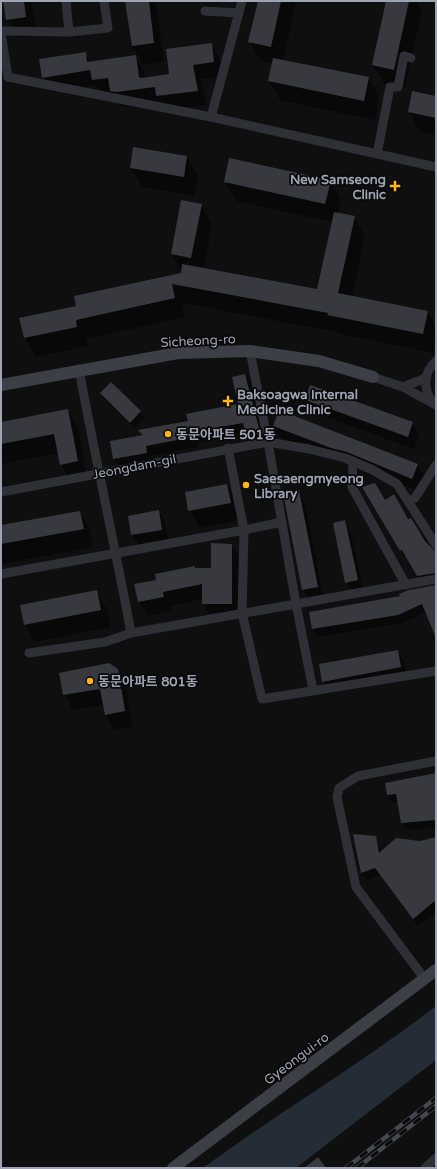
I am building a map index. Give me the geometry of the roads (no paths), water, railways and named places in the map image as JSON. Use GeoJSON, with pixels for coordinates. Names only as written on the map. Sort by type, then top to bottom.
{"type":"FeatureCollection","features":[{"type":"Feature","properties":{"kind":"street"},"geometry":{"type":"LineString","coordinates":[[66,1],[70,32]]}},
{"type":"Feature","properties":{"kind":"street"},"geometry":{"type":"LineString","coordinates":[[104,1],[108,28],[70,32],[1,32],[8,77],[210,117],[436,167]]}},
{"type":"Feature","properties":{"kind":"street"},"geometry":{"type":"LineString","coordinates":[[210,117],[242,1]]}},
{"type":"Feature","properties":{"kind":"street"},"geometry":{"type":"LineString","coordinates":[[205,11],[239,13]]}},
{"type":"Feature","properties":{"kind":"street"},"geometry":{"type":"LineString","coordinates":[[376,154],[390,87],[398,87],[404,56],[412,58]]}},
{"type":"Feature","properties":{"kind":"street"},"geometry":{"type":"LineString","coordinates":[[250,351],[313,690]]}},
{"type":"Feature","properties":{"kind":"street","name":"Sicheong-ro"},"geometry":{"type":"LineString","coordinates":[[1,385],[79,369],[178,353],[250,351],[319,361],[373,377]]}},
{"type":"Feature","properties":{"kind":"street"},"geometry":{"type":"LineString","coordinates":[[436,361],[428,371],[426,378],[427,393],[436,405]]}},
{"type":"Feature","properties":{"kind":"street"},"geometry":{"type":"LineString","coordinates":[[79,369],[98,473],[107,505],[131,633]]}},
{"type":"Feature","properties":{"kind":"street"},"geometry":{"type":"LineString","coordinates":[[373,377],[403,387],[436,405]]}},
{"type":"Feature","properties":{"kind":"street"},"geometry":{"type":"LineString","coordinates":[[403,387],[426,378]]}},
{"type":"Feature","properties":{"kind":"street","name":"Jeongdam-gil"},"geometry":{"type":"LineString","coordinates":[[1,492],[228,448],[268,442],[309,449],[353,461],[398,484],[436,545]]}},
{"type":"Feature","properties":{"kind":"street"},"geometry":{"type":"LineString","coordinates":[[228,448],[244,530],[242,613],[262,699],[436,671]]}},
{"type":"Feature","properties":{"kind":"street"},"geometry":{"type":"LineString","coordinates":[[353,461],[352,487],[406,585]]}},
{"type":"Feature","properties":{"kind":"street"},"geometry":{"type":"LineString","coordinates":[[409,501],[415,498],[436,465]]}},
{"type":"Feature","properties":{"kind":"street"},"geometry":{"type":"LineString","coordinates":[[1,574],[282,522]]}},
{"type":"Feature","properties":{"kind":"street"},"geometry":{"type":"LineString","coordinates":[[29,653],[104,642],[131,633],[436,579]]}},
{"type":"Feature","properties":{"kind":"street"},"geometry":{"type":"LineString","coordinates":[[424,978],[356,887],[337,798],[339,788],[358,776],[436,761]]}},
{"type":"Feature","properties":{"kind":"street","name":"Gyeongui-ro"},"geometry":{"type":"LineString","coordinates":[[174,1168],[436,970]]}},
{"type":"Feature","properties":{"kind":"street"},"geometry":{"type":"LineString","coordinates":[[425,1168],[436,1158]]}},
{"type":"Feature","properties":{"kind":"railway"},"geometry":{"type":"LineString","coordinates":[[346,1168],[436,1098]]}},
{"type":"Feature","properties":{"kind":"railway"},"geometry":{"type":"LineString","coordinates":[[357,1168],[436,1106]]}},
{"type":"Feature","properties":{"kind":"place","name":"New Samseong Clinic"},"geometry":{"type":"Point","coordinates":[395,186]}},
{"type":"Feature","properties":{"kind":"place","name":"Baksoagwa Internal Medicine Clinic"},"geometry":{"type":"Point","coordinates":[228,401]}},
{"type":"Feature","properties":{"kind":"place","name":"동문아파트 501동"},"geometry":{"type":"Point","coordinates":[168,434]}},
{"type":"Feature","properties":{"kind":"place","name":"Saesaengmyeong Library"},"geometry":{"type":"Point","coordinates":[246,485]}},
{"type":"Feature","properties":{"kind":"place","name":"동문아파트 801동"},"geometry":{"type":"Point","coordinates":[90,681]}}]}
